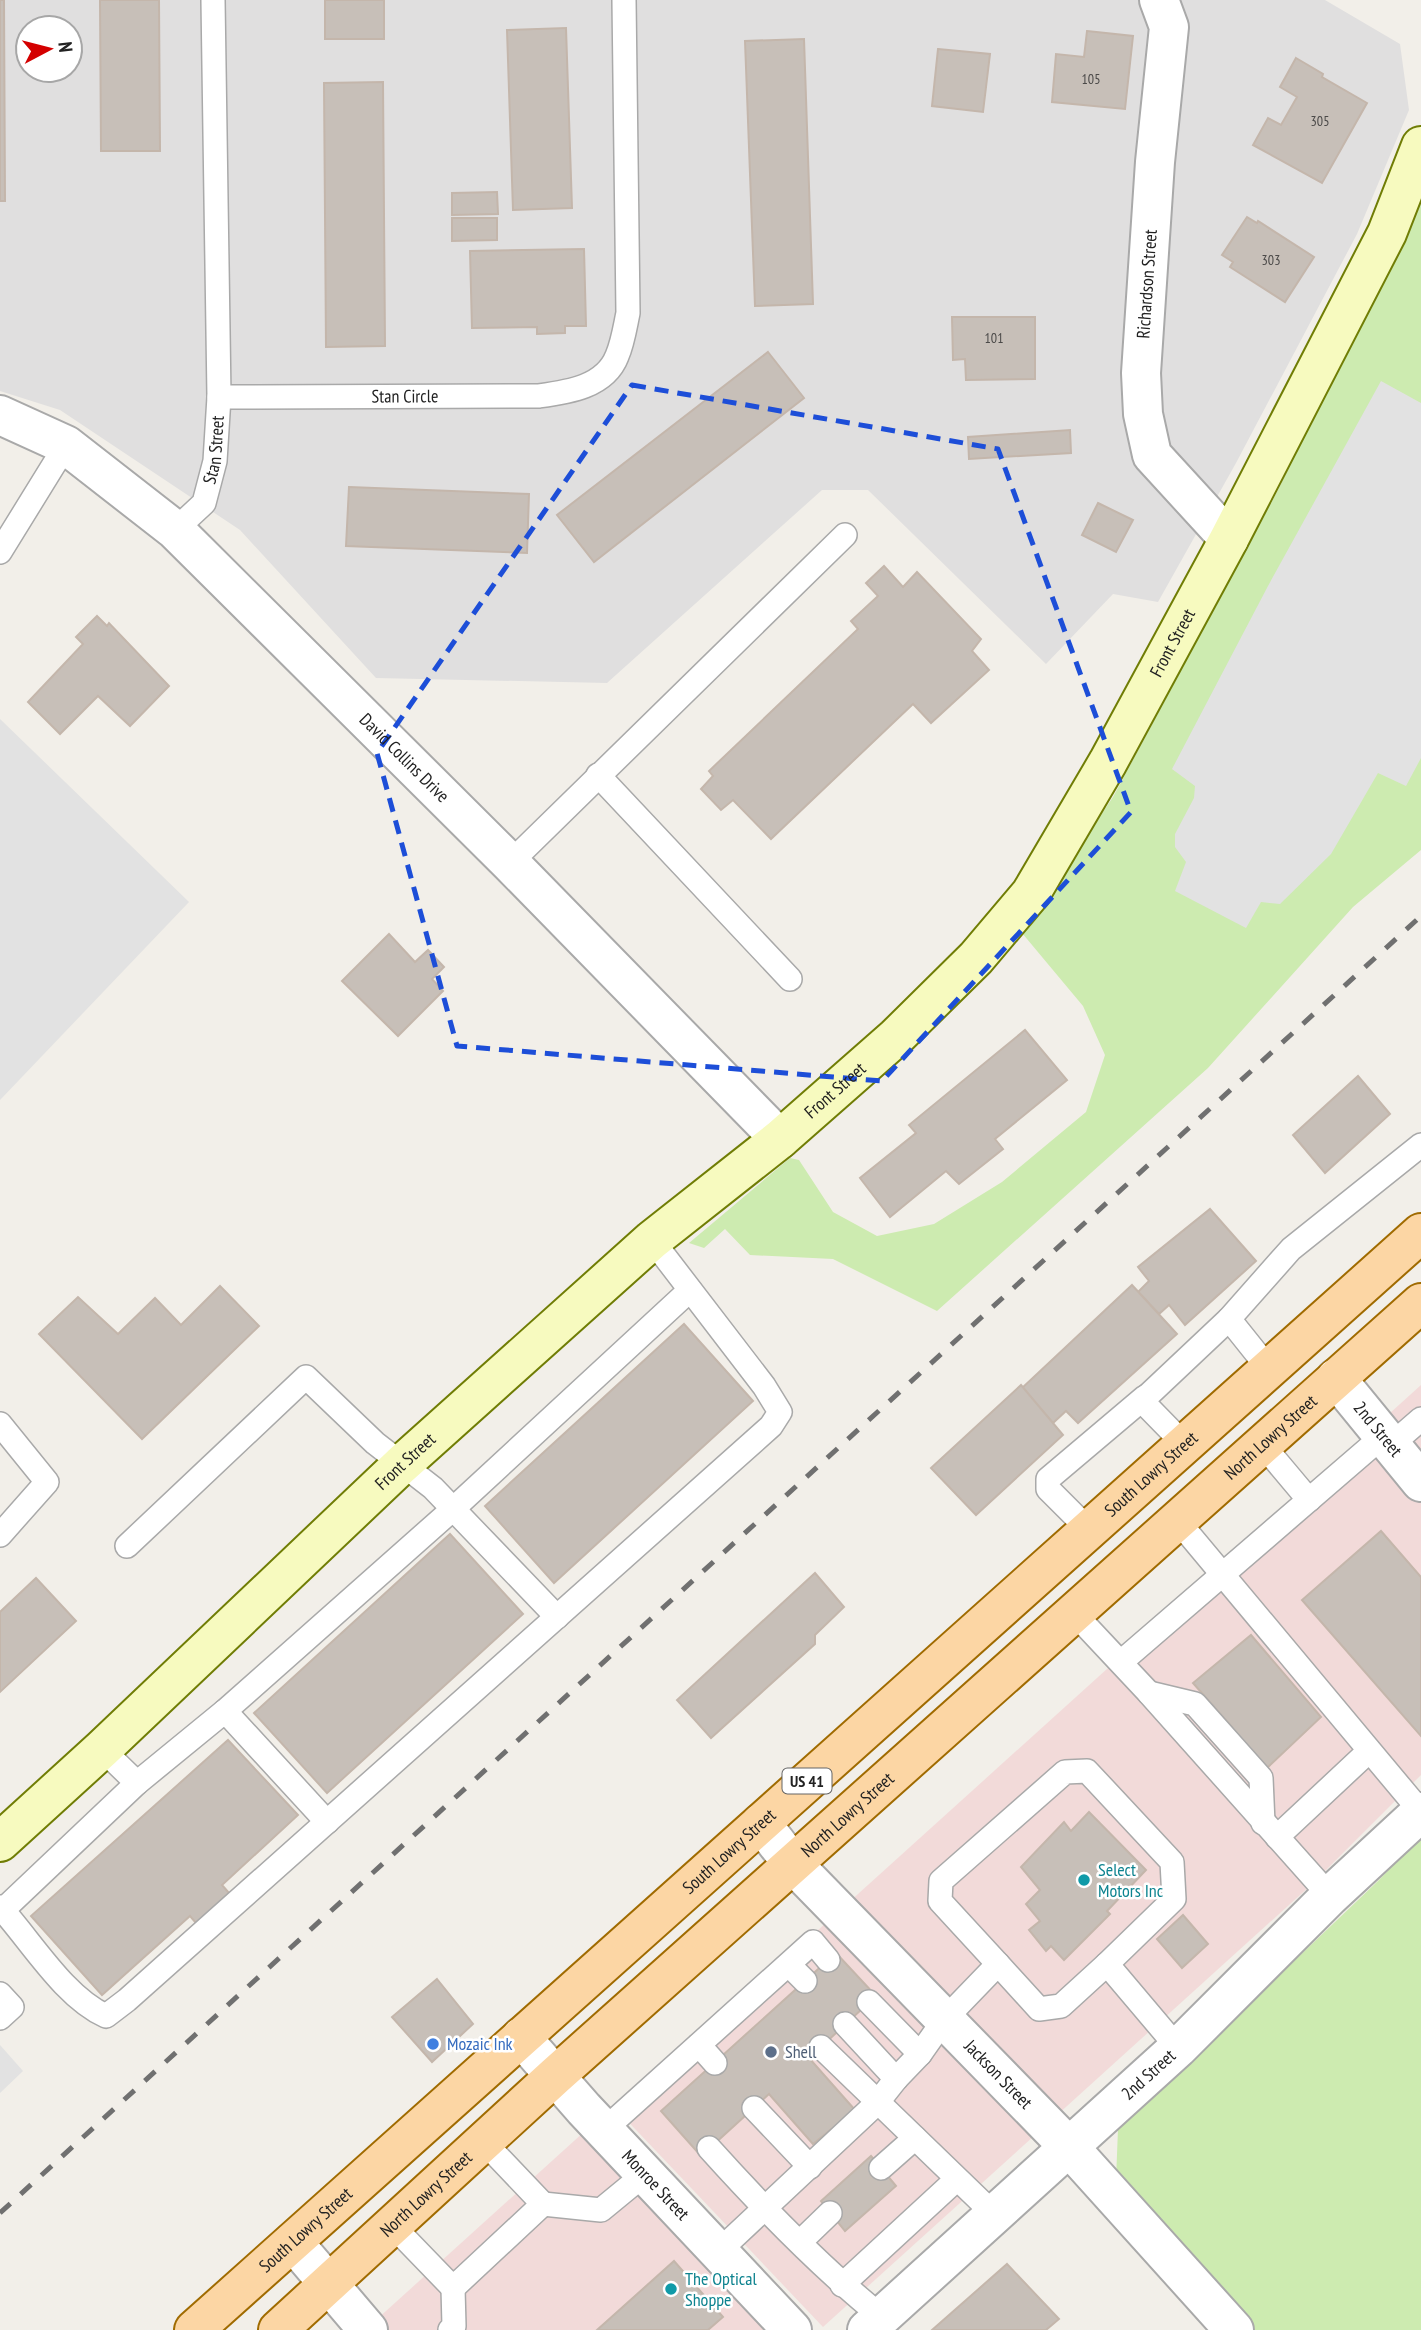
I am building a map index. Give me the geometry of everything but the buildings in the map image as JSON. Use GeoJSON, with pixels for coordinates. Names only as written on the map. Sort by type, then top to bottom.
{"type":"FeatureCollection","features":[{"type":"Feature","properties":{"kind":"main road","name":"South Lowry Street"},"geometry":{"type":"LineString","coordinates":[[194,2330],[1421,1233]]}},
{"type":"Feature","properties":{"kind":"main road","name":"North Lowry Street"},"geometry":{"type":"LineString","coordinates":[[278,2330],[792,1863],[1421,1303]]}},
{"type":"Feature","properties":{"kind":"street","name":"Richardson Street"},"geometry":{"type":"LineString","coordinates":[[1159,0],[1169,27],[1155,162],[1141,373],[1143,414],[1152,454],[1229,539]]}},
{"type":"Feature","properties":{"kind":"street","name":"Front Street"},"geometry":{"type":"LineString","coordinates":[[0,1842],[102,1749],[401,1465],[652,1240],[780,1139],[896,1038],[976,958],[1031,893],[1108,762],[1229,539],[1388,233],[1421,146]]}},
{"type":"Feature","properties":{"kind":"street","name":"David Collins Drive"},"geometry":{"type":"LineString","coordinates":[[0,415],[66,445],[175,530],[510,863],[780,1139]]}},
{"type":"Feature","properties":{"kind":"street","name":"2nd Street"},"geometry":{"type":"LineString","coordinates":[[1336,1378],[1421,1482]]}},
{"type":"Feature","properties":{"kind":"street","name":"2nd Street"},"geometry":{"type":"LineString","coordinates":[[874,2323],[1178,2048],[1330,1896],[1421,1812]]}},
{"type":"Feature","properties":{"kind":"street","name":"Jackson Street"},"geometry":{"type":"LineString","coordinates":[[761,1823],[792,1863],[1070,2147],[1234,2330]]}},
{"type":"Feature","properties":{"kind":"street","name":"Monroe Street"},"geometry":{"type":"LineString","coordinates":[[521,2037],[604,2130],[792,2330]]}},
{"type":"Feature","properties":{"kind":"street"},"geometry":{"type":"LineString","coordinates":[[293,2242],[369,2330]]}},
{"type":"Feature","properties":{"kind":"lane"},"geometry":{"type":"LineString","coordinates":[[213,0],[219,397]]}},
{"type":"Feature","properties":{"kind":"lane","name":"Stan Circle"},"geometry":{"type":"LineString","coordinates":[[219,397],[539,396],[573,391],[599,379],[617,358],[628,313],[624,0]]}},
{"type":"Feature","properties":{"kind":"lane","name":"Stan Street"},"geometry":{"type":"LineString","coordinates":[[175,530],[204,503],[215,461],[219,397]]}},
{"type":"Feature","properties":{"kind":"lane"},"geometry":{"type":"LineString","coordinates":[[0,552],[66,445]]}},
{"type":"Feature","properties":{"kind":"lane"},"geometry":{"type":"LineString","coordinates":[[510,863],[845,535]]}},
{"type":"Feature","properties":{"kind":"lane"},"geometry":{"type":"LineString","coordinates":[[598,775],[790,979]]}},
{"type":"Feature","properties":{"kind":"lane"},"geometry":{"type":"LineString","coordinates":[[1089,1530],[1048,1489],[1048,1479],[1145,1397],[1229,1319],[1291,1249],[1421,1145]]}},
{"type":"Feature","properties":{"kind":"lane"},"geometry":{"type":"LineString","coordinates":[[652,1240],[764,1386],[780,1412],[771,1426],[127,2000],[106,2016],[92,2009],[51,1970],[1,1909],[137,1783],[225,1711],[453,1509],[690,1290]]}},
{"type":"Feature","properties":{"kind":"lane"},"geometry":{"type":"LineString","coordinates":[[1229,1319],[1269,1369]]}},
{"type":"Feature","properties":{"kind":"lane"},"geometry":{"type":"LineString","coordinates":[[127,1546],[306,1377],[375,1443],[433,1488],[557,1617]]}},
{"type":"Feature","properties":{"kind":"lane"},"geometry":{"type":"LineString","coordinates":[[1145,1397],[1142,1401],[1184,1444]]}},
{"type":"Feature","properties":{"kind":"lane"},"geometry":{"type":"LineString","coordinates":[[1121,1662],[1308,1500],[1421,1419]]}},
{"type":"Feature","properties":{"kind":"lane"},"geometry":{"type":"LineString","coordinates":[[0,1424],[47,1482],[0,1535]]}},
{"type":"Feature","properties":{"kind":"lane"},"geometry":{"type":"LineString","coordinates":[[1262,1444],[1308,1500]]}},
{"type":"Feature","properties":{"kind":"lane"},"geometry":{"type":"LineString","coordinates":[[1177,1520],[1421,1812]]}},
{"type":"Feature","properties":{"kind":"lane"},"geometry":{"type":"LineString","coordinates":[[1073,1612],[1330,1896]]}},
{"type":"Feature","properties":{"kind":"lane"},"geometry":{"type":"LineString","coordinates":[[225,1711],[327,1822]]}},
{"type":"Feature","properties":{"kind":"lane"},"geometry":{"type":"LineString","coordinates":[[102,1749],[137,1783]]}},
{"type":"Feature","properties":{"kind":"lane"},"geometry":{"type":"LineString","coordinates":[[1270,1830],[1370,1751]]}},
{"type":"Feature","properties":{"kind":"lane"},"geometry":{"type":"LineString","coordinates":[[1087,1771],[1172,1862],[1174,1899],[1061,2006],[1039,2009],[998,1964],[940,1901],[941,1881],[1065,1772],[1087,1771]]}},
{"type":"Feature","properties":{"kind":"lane"},"geometry":{"type":"LineString","coordinates":[[604,2130],[663,2094],[699,2045],[772,1996],[797,1973],[813,1942],[828,1960]]}},
{"type":"Feature","properties":{"kind":"lane"},"geometry":{"type":"LineString","coordinates":[[719,2251],[877,2103],[895,2079],[920,2054],[944,2020],[998,1964]]}},
{"type":"Feature","properties":{"kind":"lane"},"geometry":{"type":"LineString","coordinates":[[1107,1964],[1178,2048]]}},
{"type":"Feature","properties":{"kind":"lane"},"geometry":{"type":"LineString","coordinates":[[0,1994],[12,2007],[0,2018]]}},
{"type":"Feature","properties":{"kind":"lane"},"geometry":{"type":"LineString","coordinates":[[869,2002],[920,2054]]}},
{"type":"Feature","properties":{"kind":"lane"},"geometry":{"type":"LineString","coordinates":[[845,2024],[895,2079]]}},
{"type":"Feature","properties":{"kind":"lane"},"geometry":{"type":"LineString","coordinates":[[699,2045],[715,2063]]}},
{"type":"Feature","properties":{"kind":"lane"},"geometry":{"type":"LineString","coordinates":[[821,2047],[995,2215]]}},
{"type":"Feature","properties":{"kind":"lane"},"geometry":{"type":"LineString","coordinates":[[754,2108],[810,2167]]}},
{"type":"Feature","properties":{"kind":"lane"},"geometry":{"type":"LineString","coordinates":[[881,2168],[915,2138]]}},
{"type":"Feature","properties":{"kind":"lane"},"geometry":{"type":"LineString","coordinates":[[484,2142],[543,2204],[600,2210],[646,2173]]}},
{"type":"Feature","properties":{"kind":"lane"},"geometry":{"type":"LineString","coordinates":[[709,2148],[765,2209],[842,2285],[874,2323]]}},
{"type":"Feature","properties":{"kind":"lane"},"geometry":{"type":"LineString","coordinates":[[842,2285],[957,2179]]}},
{"type":"Feature","properties":{"kind":"lane"},"geometry":{"type":"LineString","coordinates":[[453,2288],[543,2204]]}},
{"type":"Feature","properties":{"kind":"lane"},"geometry":{"type":"LineString","coordinates":[[800,2242],[830,2213]]}},
{"type":"Feature","properties":{"kind":"lane"},"geometry":{"type":"LineString","coordinates":[[393,2226],[453,2288],[454,2326],[450,2330]]}},
{"type":"Feature","properties":{"kind":"highlighted area"},"geometry":{"type":"Polygon","coordinates":[[[632,385],[998,449],[1131,812],[882,1081],[457,1046],[377,753],[632,385]]]}},
{"type":"Feature","properties":{"kind":"shaded area"},"geometry":{"type":"Polygon","coordinates":[[[0,0],[1325,0],[1400,44],[1409,110],[1357,234],[1236,463],[1158,602],[1113,594],[1046,664],[868,490],[822,490],[607,683],[376,678],[240,530],[60,410],[0,391],[0,0]]]}},
{"type":"Feature","properties":{"kind":"shaded area"},"geometry":{"type":"Polygon","coordinates":[[[1381,381],[1421,403],[1421,758],[1406,786],[1378,773],[1331,854],[1280,904],[1261,902],[1246,928],[1175,891],[1186,862],[1175,847],[1175,834],[1194,798],[1195,786],[1172,769],[1268,586],[1381,381]]]}},
{"type":"Feature","properties":{"kind":"shaded area"},"geometry":{"type":"Polygon","coordinates":[[[0,719],[189,902],[0,1100],[0,719]]]}},
{"type":"Feature","properties":{"kind":"shaded area"},"geometry":{"type":"Polygon","coordinates":[[[1421,1385],[1421,1775],[1311,1885],[823,2327],[618,2111],[1421,1385]]]}},
{"type":"Feature","properties":{"kind":"shaded area"},"geometry":{"type":"Polygon","coordinates":[[[0,2045],[23,2071],[0,2093],[0,2045]]]}},
{"type":"Feature","properties":{"kind":"shaded area"},"geometry":{"type":"Polygon","coordinates":[[[585,2131],[769,2330],[365,2330],[585,2131]]]}},
{"type":"Feature","properties":{"kind":"green space"},"geometry":{"type":"Polygon","coordinates":[[[1421,197],[1421,850],[1353,907],[1208,1068],[937,1311],[833,1259],[750,1255],[725,1229],[704,1248],[689,1243],[790,1158],[799,1160],[833,1212],[877,1236],[934,1224],[1002,1182],[1086,1112],[1105,1055],[1083,1006],[1022,933],[1113,797],[1278,490],[1421,197]]]}},
{"type":"Feature","properties":{"kind":"green space"},"geometry":{"type":"Polygon","coordinates":[[[1421,1836],[1421,2330],[1250,2330],[1116,2180],[1118,2129],[1378,1881],[1421,1836]]]}},
{"type":"Feature","properties":{"kind":"railway"},"geometry":{"type":"LineString","coordinates":[[0,2213],[1421,916]]}},
{"type":"Feature","properties":{"kind":"place","name":"Select Motors Inc"},"geometry":{"type":"Point","coordinates":[1084,1880]}},
{"type":"Feature","properties":{"kind":"place","name":"Mozaic Ink"},"geometry":{"type":"Point","coordinates":[433,2044]}},
{"type":"Feature","properties":{"kind":"place","name":"Shell"},"geometry":{"type":"Point","coordinates":[771,2052]}},
{"type":"Feature","properties":{"kind":"place","name":"The Optical Shoppe"},"geometry":{"type":"Point","coordinates":[671,2289]}}]}
